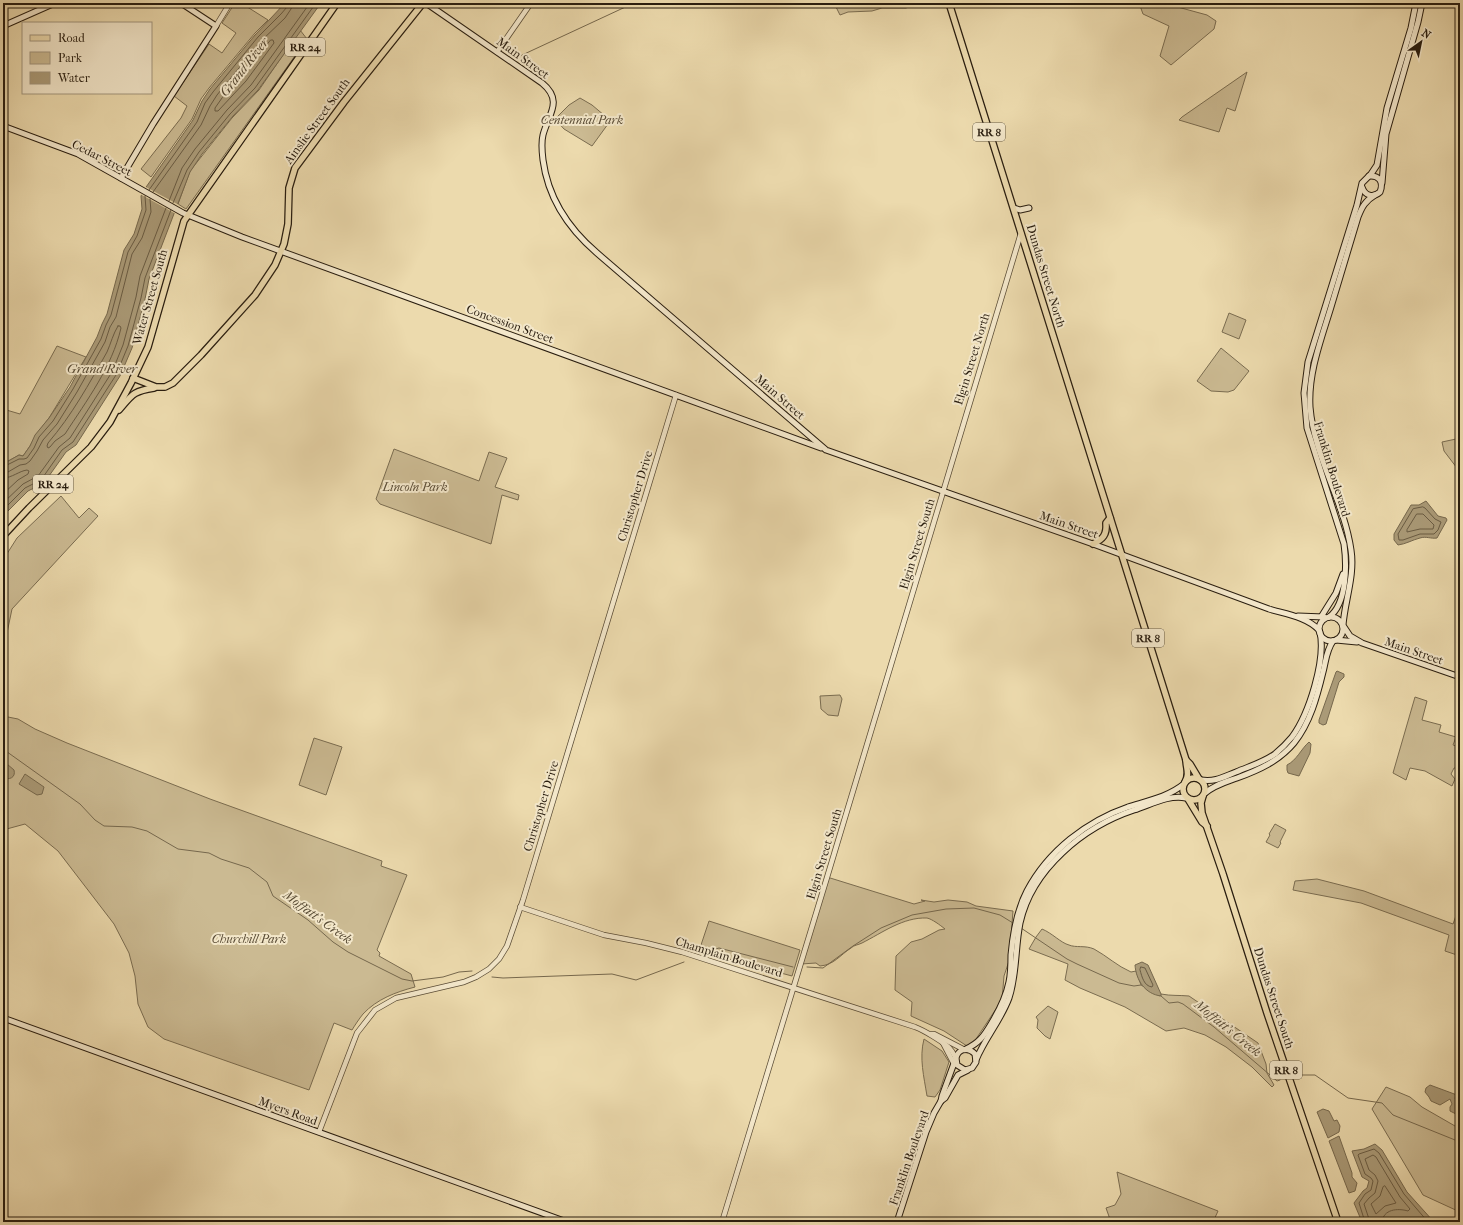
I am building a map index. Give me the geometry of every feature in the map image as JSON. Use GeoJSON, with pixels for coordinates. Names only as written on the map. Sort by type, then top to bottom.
{"type":"FeatureCollection","features":[{"type":"Feature","properties":{"kind":"main road"},"geometry":{"type":"LineString","coordinates":[[3,26],[54,3]]}},
{"type":"Feature","properties":{"kind":"main road"},"geometry":{"type":"LineString","coordinates":[[121,178],[153,124],[216,26],[181,3]]}},
{"type":"Feature","properties":{"kind":"main road","name":"RR 24"},"geometry":{"type":"LineString","coordinates":[[188,215],[337,3]]}},
{"type":"Feature","properties":{"kind":"main road","name":"Main Street"},"geometry":{"type":"LineString","coordinates":[[425,3],[542,83],[548,89],[554,104],[544,131],[542,143],[544,167],[555,201],[578,235],[597,254],[826,450],[1093,544],[1270,609],[1295,616],[1312,623],[1320,631]]}},
{"type":"Feature","properties":{"kind":"main road","name":"Ainslie Street South"},"geometry":{"type":"LineString","coordinates":[[110,422],[134,393],[142,389],[164,387],[177,380],[236,318],[266,279],[275,266],[285,240],[288,224],[289,188],[295,168],[327,123],[425,3]]}},
{"type":"Feature","properties":{"kind":"main road","name":"Dundas Street North"},"geometry":{"type":"LineString","coordinates":[[949,3],[1122,555]]}},
{"type":"Feature","properties":{"kind":"main road"},"geometry":{"type":"LineString","coordinates":[[1416,3],[1386,108],[1377,165],[1364,180],[1362,186],[1366,194],[1374,196],[1380,192],[1386,134],[1422,3]]}},
{"type":"Feature","properties":{"kind":"main road","name":"Cedar Street"},"geometry":{"type":"LineString","coordinates":[[3,126],[78,154],[188,215]]}},
{"type":"Feature","properties":{"kind":"main road"},"geometry":{"type":"LineString","coordinates":[[1369,176],[1375,176],[1382,183]]}},
{"type":"Feature","properties":{"kind":"main road","name":"Franklin Boulevard"},"geometry":{"type":"LineString","coordinates":[[1328,617],[1334,613],[1339,606],[1346,567],[1344,544],[1307,428],[1304,393],[1308,362],[1362,186]]}},
{"type":"Feature","properties":{"kind":"main road","name":"Franklin Boulevard"},"geometry":{"type":"LineString","coordinates":[[1343,626],[1344,612],[1351,578],[1351,552],[1347,531],[1314,431],[1310,406],[1310,389],[1315,358],[1358,217],[1362,205],[1374,196]]}},
{"type":"Feature","properties":{"kind":"main road"},"geometry":{"type":"LineString","coordinates":[[1014,208],[1020,210],[1029,208]]}},
{"type":"Feature","properties":{"kind":"main road","name":"Water Street South"},"geometry":{"type":"LineString","coordinates":[[3,536],[91,447],[110,422],[148,347],[181,230],[188,215]]}},
{"type":"Feature","properties":{"kind":"main road","name":"Concession Street"},"geometry":{"type":"LineString","coordinates":[[188,215],[242,237],[826,450]]}},
{"type":"Feature","properties":{"kind":"main road"},"geometry":{"type":"LineString","coordinates":[[133,378],[156,387]]}},
{"type":"Feature","properties":{"kind":"main road"},"geometry":{"type":"LineString","coordinates":[[1093,544],[1105,536],[1106,524],[1110,518]]}},
{"type":"Feature","properties":{"kind":"main road","name":"RR 8"},"geometry":{"type":"LineString","coordinates":[[1122,555],[1186,760],[1188,774],[1185,783]]}},
{"type":"Feature","properties":{"kind":"main road"},"geometry":{"type":"LineString","coordinates":[[1321,617],[1336,593],[1346,567]]}},
{"type":"Feature","properties":{"kind":"main road","name":"Main Street"},"geometry":{"type":"LineString","coordinates":[[1295,616],[1328,617]]}},
{"type":"Feature","properties":{"kind":"main road"},"geometry":{"type":"LineString","coordinates":[[1017,931],[1010,978],[1002,1005],[980,1041],[958,1053],[956,1058],[959,1067],[965,1070],[968,1070],[974,1066],[983,1045],[999,1020],[1009,998],[1015,969],[1018,921],[1023,900],[1035,878],[1050,859],[1072,838],[1093,823],[1109,815],[1170,793],[1193,778],[1200,780],[1216,780],[1255,766],[1275,754],[1292,737],[1304,715],[1316,680],[1321,652],[1320,631],[1321,622],[1328,617],[1338,618],[1343,626],[1341,636],[1334,640],[1326,640],[1320,631]]}},
{"type":"Feature","properties":{"kind":"main road","name":"Main Street"},"geometry":{"type":"LineString","coordinates":[[1343,626],[1350,636],[1362,643],[1460,677]]}},
{"type":"Feature","properties":{"kind":"main road"},"geometry":{"type":"LineString","coordinates":[[1018,921],[1039,880],[1058,857],[1081,836],[1097,826],[1120,815],[1172,797],[1187,798],[1195,801],[1215,786],[1257,771],[1278,758],[1294,742],[1309,718],[1320,685],[1327,652],[1334,640]]}},
{"type":"Feature","properties":{"kind":"main road","name":"Main Street"},"geometry":{"type":"LineString","coordinates":[[1334,640],[1362,643]]}},
{"type":"Feature","properties":{"kind":"main road","name":"RR 8"},"geometry":{"type":"LineString","coordinates":[[1186,760],[1200,780]]}},
{"type":"Feature","properties":{"kind":"main road"},"geometry":{"type":"LineString","coordinates":[[1200,780],[1205,786],[1204,795]]}},
{"type":"Feature","properties":{"kind":"main road"},"geometry":{"type":"LineString","coordinates":[[1185,783],[1182,790],[1187,798]]}},
{"type":"Feature","properties":{"kind":"main road","name":"Dundas Street South"},"geometry":{"type":"LineString","coordinates":[[1204,795],[1201,806],[1207,826],[1271,1028],[1338,1222]]}},
{"type":"Feature","properties":{"kind":"main road","name":"Dundas Street South"},"geometry":{"type":"LineString","coordinates":[[1187,798],[1202,822],[1207,826]]}},
{"type":"Feature","properties":{"kind":"main road","name":"Myers Road"},"geometry":{"type":"LineString","coordinates":[[3,1018],[567,1222]]}},
{"type":"Feature","properties":{"kind":"main road"},"geometry":{"type":"LineString","coordinates":[[966,1050],[975,1054],[976,1060]]}},
{"type":"Feature","properties":{"kind":"main road","name":"Franklin Boulevard"},"geometry":{"type":"LineString","coordinates":[[897,1222],[929,1124],[941,1101],[956,1058]]}},
{"type":"Feature","properties":{"kind":"main road","name":"Franklin Boulevard"},"geometry":{"type":"LineString","coordinates":[[941,1101],[945,1098],[958,1075],[968,1070]]}},
{"type":"Feature","properties":{"kind":"street"},"geometry":{"type":"LineString","coordinates":[[216,26],[230,3]]}},
{"type":"Feature","properties":{"kind":"street"},"geometry":{"type":"LineString","coordinates":[[497,52],[529,4]]}},
{"type":"Feature","properties":{"kind":"street","name":"Elgin Street North"},"geometry":{"type":"LineString","coordinates":[[943,491],[1021,234]]}},
{"type":"Feature","properties":{"kind":"street","name":"Christopher Drive"},"geometry":{"type":"LineString","coordinates":[[319,1132],[357,1033],[375,1010],[396,998],[464,982],[476,977],[489,969],[499,959],[510,940],[676,395]]}},
{"type":"Feature","properties":{"kind":"street","name":"Elgin Street South"},"geometry":{"type":"LineString","coordinates":[[722,1222],[794,988],[943,491]]}},
{"type":"Feature","properties":{"kind":"street","name":"Champlain Boulevard"},"geometry":{"type":"LineString","coordinates":[[520,907],[604,935],[682,952],[915,1026],[930,1034],[951,1049],[956,1058]]}},
{"type":"Feature","properties":{"kind":"street","name":"Champlain Boulevard"},"geometry":{"type":"LineString","coordinates":[[930,1034],[934,1034],[966,1050]]}},
{"type":"Feature","properties":{"kind":"street"},"geometry":{"type":"LineString","coordinates":[[943,1043],[954,1064]]}},
{"type":"Feature","properties":{"kind":"green space"},"geometry":{"type":"Polygon","coordinates":[[[235,3],[241,3],[268,20],[255,33],[209,88],[201,99],[192,119],[151,177],[141,169],[181,118],[187,106],[174,96],[209,44],[222,53],[236,33],[222,23],[235,3]]]}},
{"type":"Feature","properties":{"kind":"green space"},"geometry":{"type":"Polygon","coordinates":[[[834,3],[917,3],[906,8],[882,8],[872,11],[848,12],[840,15],[834,3]]]}},
{"type":"Feature","properties":{"kind":"green space"},"geometry":{"type":"Polygon","coordinates":[[[1139,3],[1163,3],[1207,15],[1216,21],[1214,29],[1171,65],[1160,56],[1169,26],[1143,14],[1139,3]]]}},
{"type":"Feature","properties":{"kind":"green space"},"geometry":{"type":"Polygon","coordinates":[[[300,30],[307,39],[186,209],[178,204],[190,171],[232,118],[259,90],[300,30]]]}},
{"type":"Feature","properties":{"kind":"green space"},"geometry":{"type":"Polygon","coordinates":[[[1247,72],[1235,111],[1227,108],[1219,132],[1179,120],[1182,117],[1247,72]]]}},
{"type":"Feature","properties":{"kind":"green space","name":"Centennial Park"},"geometry":{"type":"Polygon","coordinates":[[[580,98],[592,105],[611,121],[592,146],[564,129],[555,119],[569,105],[580,98]]]}},
{"type":"Feature","properties":{"kind":"green space"},"geometry":{"type":"Polygon","coordinates":[[[1229,313],[1246,320],[1239,339],[1222,332],[1229,313]]]}},
{"type":"Feature","properties":{"kind":"green space"},"geometry":{"type":"Polygon","coordinates":[[[57,346],[86,357],[49,418],[23,456],[19,455],[3,464],[3,409],[20,414],[57,346]]]}},
{"type":"Feature","properties":{"kind":"green space"},"geometry":{"type":"Polygon","coordinates":[[[1221,348],[1249,371],[1234,390],[1228,392],[1211,391],[1197,381],[1221,348]]]}},
{"type":"Feature","properties":{"kind":"green space"},"geometry":{"type":"Polygon","coordinates":[[[1456,439],[1460,441],[1460,472],[1444,451],[1442,442],[1456,439]]]}},
{"type":"Feature","properties":{"kind":"green space","name":"Lincoln Park"},"geometry":{"type":"Polygon","coordinates":[[[394,449],[479,481],[489,452],[507,458],[495,487],[519,495],[518,500],[502,495],[491,544],[380,504],[376,499],[394,449]]]}},
{"type":"Feature","properties":{"kind":"green space"},"geometry":{"type":"Polygon","coordinates":[[[61,496],[79,518],[89,508],[98,516],[12,609],[3,652],[3,560],[17,538],[61,496]]]}},
{"type":"Feature","properties":{"kind":"green space"},"geometry":{"type":"Polygon","coordinates":[[[840,695],[842,699],[838,716],[828,715],[821,709],[820,696],[840,695]]]}},
{"type":"Feature","properties":{"kind":"green space"},"geometry":{"type":"Polygon","coordinates":[[[1415,697],[1427,701],[1422,720],[1441,725],[1439,732],[1456,737],[1453,745],[1460,747],[1460,768],[1454,768],[1451,774],[1455,779],[1452,786],[1425,771],[1410,768],[1406,780],[1393,773],[1415,697]]]}},
{"type":"Feature","properties":{"kind":"green space","name":"Churchill Park"},"geometry":{"type":"Polygon","coordinates":[[[3,716],[18,719],[35,729],[67,743],[210,799],[382,861],[381,866],[407,875],[377,950],[380,953],[379,956],[411,974],[415,987],[401,991],[374,1004],[363,1014],[352,1030],[334,1023],[309,1090],[164,1039],[148,1027],[138,1004],[135,976],[129,953],[114,924],[58,851],[25,824],[3,830],[3,716]]]}},
{"type":"Feature","properties":{"kind":"green space"},"geometry":{"type":"Polygon","coordinates":[[[314,738],[342,747],[326,795],[299,785],[314,738]]]}},
{"type":"Feature","properties":{"kind":"green space"},"geometry":{"type":"Polygon","coordinates":[[[1275,824],[1286,830],[1278,848],[1266,842],[1275,824]]]}},
{"type":"Feature","properties":{"kind":"green space"},"geometry":{"type":"Polygon","coordinates":[[[827,877],[914,904],[925,901],[921,900],[934,902],[948,900],[967,902],[976,906],[1013,911],[1009,961],[1004,976],[1002,1000],[970,1048],[944,1031],[911,1016],[912,1002],[895,990],[896,956],[911,942],[922,939],[939,930],[945,929],[927,918],[910,920],[885,930],[862,943],[853,946],[829,964],[820,966],[816,963],[801,964],[827,877]]]}},
{"type":"Feature","properties":{"kind":"green space"},"geometry":{"type":"Polygon","coordinates":[[[1317,879],[1364,891],[1453,924],[1458,910],[1460,910],[1460,956],[1445,951],[1449,935],[1361,903],[1293,890],[1295,881],[1317,879]]]}},
{"type":"Feature","properties":{"kind":"green space"},"geometry":{"type":"Polygon","coordinates":[[[709,921],[800,950],[792,976],[699,951],[709,921]]]}},
{"type":"Feature","properties":{"kind":"green space"},"geometry":{"type":"Polygon","coordinates":[[[1042,929],[1066,944],[1094,949],[1126,970],[1131,972],[1136,971],[1141,985],[1160,996],[1161,994],[1189,996],[1258,1043],[1266,1064],[1267,1073],[1274,1085],[1272,1087],[1252,1067],[1226,1047],[1205,1035],[1184,1028],[1166,1031],[1125,1007],[1065,980],[1068,964],[1029,949],[1042,929]]]}},
{"type":"Feature","properties":{"kind":"green space"},"geometry":{"type":"Polygon","coordinates":[[[1048,1006],[1058,1012],[1050,1039],[1037,1028],[1038,1020],[1036,1017],[1048,1006]]]}},
{"type":"Feature","properties":{"kind":"green space"},"geometry":{"type":"Polygon","coordinates":[[[924,1039],[942,1051],[949,1062],[940,1090],[935,1097],[927,1096],[923,1075],[922,1053],[924,1039]]]}},
{"type":"Feature","properties":{"kind":"green space"},"geometry":{"type":"Polygon","coordinates":[[[1386,1087],[1410,1097],[1422,1107],[1455,1126],[1460,1127],[1460,1212],[1423,1195],[1372,1109],[1386,1087]]]}},
{"type":"Feature","properties":{"kind":"green space"},"geometry":{"type":"Polygon","coordinates":[[[1117,1172],[1218,1211],[1213,1222],[1133,1222],[1130,1218],[1125,1222],[1111,1222],[1106,1208],[1115,1205],[1121,1194],[1117,1172]]]}},
{"type":"Feature","properties":{"kind":"water","name":"Grand River"},"geometry":{"type":"Polygon","coordinates":[[[285,3],[321,3],[258,90],[233,116],[202,154],[190,172],[149,279],[132,348],[120,376],[76,445],[66,452],[44,483],[28,491],[3,517],[3,464],[19,455],[23,456],[35,435],[49,418],[70,387],[97,337],[107,314],[124,250],[134,234],[142,209],[141,196],[144,190],[193,120],[202,101],[210,89],[255,35],[285,3]]]}},
{"type":"Feature","properties":{"kind":"water"},"geometry":{"type":"Polygon","coordinates":[[[1426,501],[1438,516],[1446,518],[1447,520],[1437,538],[1422,537],[1398,545],[1394,540],[1394,534],[1411,505],[1419,505],[1426,501]]]}},
{"type":"Feature","properties":{"kind":"water"},"geometry":{"type":"Polygon","coordinates":[[[1337,671],[1344,674],[1344,677],[1339,682],[1326,724],[1323,725],[1319,723],[1319,720],[1337,671]]]}},
{"type":"Feature","properties":{"kind":"water"},"geometry":{"type":"Polygon","coordinates":[[[1309,742],[1311,744],[1310,753],[1299,776],[1288,773],[1287,765],[1294,760],[1309,742]]]}},
{"type":"Feature","properties":{"kind":"water"},"geometry":{"type":"Polygon","coordinates":[[[3,763],[7,764],[14,770],[14,775],[12,778],[3,778],[3,763]]]}},
{"type":"Feature","properties":{"kind":"water"},"geometry":{"type":"Polygon","coordinates":[[[25,774],[44,787],[42,794],[37,795],[19,784],[25,774]]]}},
{"type":"Feature","properties":{"kind":"water"},"geometry":{"type":"Polygon","coordinates":[[[1142,962],[1148,965],[1161,996],[1150,992],[1139,981],[1135,965],[1142,962]]]}},
{"type":"Feature","properties":{"kind":"water"},"geometry":{"type":"Polygon","coordinates":[[[1430,1085],[1457,1095],[1455,1098],[1457,1103],[1460,1102],[1460,1116],[1450,1111],[1452,1104],[1450,1099],[1440,1105],[1431,1101],[1425,1092],[1426,1088],[1430,1085]]]}},
{"type":"Feature","properties":{"kind":"water"},"geometry":{"type":"Polygon","coordinates":[[[1323,1109],[1329,1111],[1334,1121],[1337,1120],[1340,1126],[1339,1132],[1328,1138],[1317,1112],[1323,1109]]]}},
{"type":"Feature","properties":{"kind":"water"},"geometry":{"type":"Polygon","coordinates":[[[1339,1136],[1352,1173],[1352,1177],[1357,1183],[1355,1191],[1349,1193],[1329,1141],[1339,1136]]]}},
{"type":"Feature","properties":{"kind":"water"},"geometry":{"type":"Polygon","coordinates":[[[1375,1144],[1382,1150],[1407,1192],[1434,1222],[1407,1222],[1402,1219],[1362,1222],[1354,1203],[1367,1188],[1369,1181],[1362,1177],[1352,1151],[1364,1149],[1375,1144]]]}},
{"type":"Feature","properties":{"kind":"pier"},"geometry":{"type":"Polygon","coordinates":[[[144,186],[179,205],[176,214],[140,194],[144,186]]]}},
{"type":"Feature","properties":{"kind":"waterway"},"geometry":{"type":"LineString","coordinates":[[520,56],[634,3]]}},
{"type":"Feature","properties":{"kind":"waterway","name":"Moffatt's Creek"},"geometry":{"type":"LineString","coordinates":[[3,749],[80,804],[95,820],[104,826],[132,827],[147,831],[178,849],[209,853],[221,859],[249,868],[267,882],[273,896],[308,920],[333,942],[348,952],[402,979],[412,981],[472,971]]}},
{"type":"Feature","properties":{"kind":"waterway","name":"Moffatt's Creek"},"geometry":{"type":"LineString","coordinates":[[807,967],[823,968],[881,928],[912,915],[946,909],[974,908],[1000,915],[1013,923]]}},
{"type":"Feature","properties":{"kind":"waterway","name":"Moffatt's Creek"},"geometry":{"type":"LineString","coordinates":[[1021,928],[1067,959],[1077,964],[1119,983],[1134,986],[1141,985]]}},
{"type":"Feature","properties":{"kind":"waterway","name":"Moffatt's Creek"},"geometry":{"type":"LineString","coordinates":[[706,952],[719,948],[793,967]]}},
{"type":"Feature","properties":{"kind":"waterway","name":"Moffatt's Creek"},"geometry":{"type":"LineString","coordinates":[[492,977],[503,978],[612,974],[636,980],[684,962]]}},
{"type":"Feature","properties":{"kind":"waterway","name":"Moffatt's Creek"},"geometry":{"type":"LineString","coordinates":[[1161,996],[1169,1003],[1178,1002],[1183,1004],[1214,1027],[1277,1081],[1280,1080]]}},
{"type":"Feature","properties":{"kind":"waterway","name":"Moffatt's Creek"},"geometry":{"type":"LineString","coordinates":[[1295,1075],[1315,1075],[1348,1098],[1382,1103],[1393,1115],[1460,1142]]}}]}
